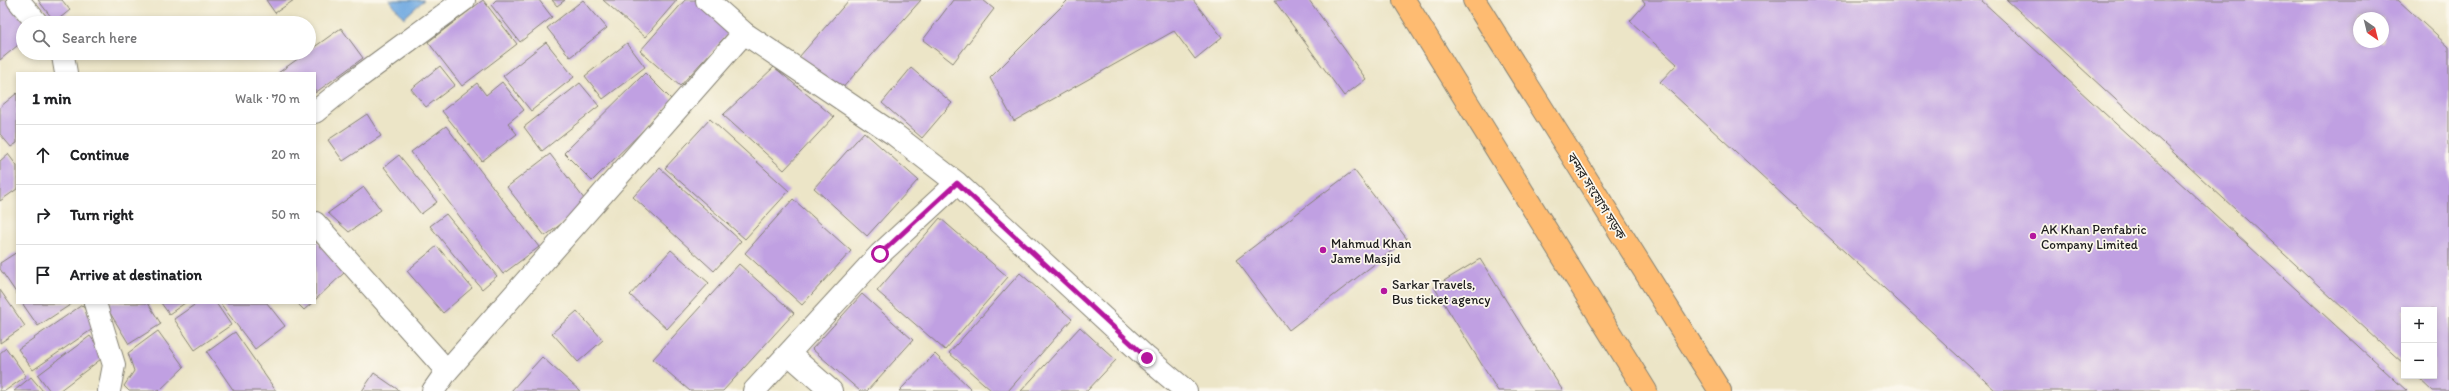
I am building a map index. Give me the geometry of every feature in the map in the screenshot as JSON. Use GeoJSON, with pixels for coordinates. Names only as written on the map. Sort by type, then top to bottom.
{"type":"FeatureCollection","features":[{"type":"Feature","properties":{"kind":"highway"},"geometry":{"type":"LineString","coordinates":[[1404,0],[1646,391]]}},
{"type":"Feature","properties":{"kind":"highway","name":"বন্দর সংযোগ সড়ক"},"geometry":{"type":"LineString","coordinates":[[1474,0],[1720,391]]}},
{"type":"Feature","properties":{"kind":"street"},"geometry":{"type":"LineString","coordinates":[[18,0],[31,16]]}},
{"type":"Feature","properties":{"kind":"street"},"geometry":{"type":"LineString","coordinates":[[316,111],[347,86],[464,0]]}},
{"type":"Feature","properties":{"kind":"street"},"geometry":{"type":"LineString","coordinates":[[707,0],[744,33],[895,135],[957,183],[1147,358],[1186,391]]}},
{"type":"Feature","properties":{"kind":"street"},"geometry":{"type":"LineString","coordinates":[[433,391],[447,371],[744,33]]}},
{"type":"Feature","properties":{"kind":"street"},"geometry":{"type":"LineString","coordinates":[[64,60],[66,72]]}},
{"type":"Feature","properties":{"kind":"street"},"geometry":{"type":"LineString","coordinates":[[754,391],[880,254],[957,183]]}},
{"type":"Feature","properties":{"kind":"street"},"geometry":{"type":"LineString","coordinates":[[316,224],[447,371]]}},
{"type":"Feature","properties":{"kind":"street"},"geometry":{"type":"LineString","coordinates":[[95,304],[114,365],[109,391]]}},
{"type":"Feature","properties":{"kind":"street"},"geometry":{"type":"LineString","coordinates":[[789,354],[831,391]]}},
{"type":"Feature","properties":{"kind":"water"},"geometry":{"type":"Polygon","coordinates":[[[389,0],[424,0],[404,18],[389,0]]]}},
{"type":"Feature","properties":{"kind":"building"},"geometry":{"type":"Polygon","coordinates":[[[0,0],[7,0],[20,16],[16,16],[16,47],[0,60],[0,0]]]}},
{"type":"Feature","properties":{"kind":"building"},"geometry":{"type":"Polygon","coordinates":[[[38,0],[62,0],[70,10],[62,16],[50,16],[38,0]]]}},
{"type":"Feature","properties":{"kind":"building"},"geometry":{"type":"Polygon","coordinates":[[[266,0],[294,0],[275,13],[266,0]]]}},
{"type":"Feature","properties":{"kind":"building"},"geometry":{"type":"Polygon","coordinates":[[[483,0],[517,44],[462,86],[428,42],[483,0]]]}},
{"type":"Feature","properties":{"kind":"building"},"geometry":{"type":"Polygon","coordinates":[[[496,0],[539,0],[552,17],[520,42],[491,5],[496,0]]]}},
{"type":"Feature","properties":{"kind":"building"},"geometry":{"type":"Polygon","coordinates":[[[552,0],[565,0],[557,6],[552,0]]]}},
{"type":"Feature","properties":{"kind":"building"},"geometry":{"type":"Polygon","coordinates":[[[583,0],[607,28],[570,57],[547,28],[583,0]]]}},
{"type":"Feature","properties":{"kind":"building"},"geometry":{"type":"Polygon","coordinates":[[[603,0],[677,0],[645,37],[603,0]]]}},
{"type":"Feature","properties":{"kind":"building"},"geometry":{"type":"Polygon","coordinates":[[[685,0],[704,0],[734,27],[680,86],[640,51],[685,0]]]}},
{"type":"Feature","properties":{"kind":"building"},"geometry":{"type":"Polygon","coordinates":[[[849,0],[921,0],[839,92],[799,57],[849,0]]]}},
{"type":"Feature","properties":{"kind":"building"},"geometry":{"type":"Polygon","coordinates":[[[953,0],[983,0],[994,9],[953,63],[923,40],[953,0]]]}},
{"type":"Feature","properties":{"kind":"building"},"geometry":{"type":"Polygon","coordinates":[[[1068,0],[1193,0],[1222,37],[1195,59],[1174,31],[1014,121],[990,78],[1068,0]]]}},
{"type":"Feature","properties":{"kind":"building"},"geometry":{"type":"Polygon","coordinates":[[[1274,0],[1309,0],[1366,79],[1344,96],[1274,0]]]}},
{"type":"Feature","properties":{"kind":"building","name":"AK Khan Penfabric Company Limited"},"geometry":{"type":"Polygon","coordinates":[[[1642,0],[1981,0],[2407,391],[1996,391],[1660,82],[1677,64],[1630,21],[1645,4],[1642,0]]]}},
{"type":"Feature","properties":{"kind":"building"},"geometry":{"type":"Polygon","coordinates":[[[2007,0],[2398,0],[2449,47],[2449,391],[2433,391],[2420,379],[2437,379],[2437,307],[2401,307],[2401,361],[2007,0]]]}},
{"type":"Feature","properties":{"kind":"building"},"geometry":{"type":"Polygon","coordinates":[[[341,28],[363,58],[316,92],[316,72],[279,72],[296,60],[316,60],[316,46],[341,28]]]}},
{"type":"Feature","properties":{"kind":"building"},"geometry":{"type":"Polygon","coordinates":[[[546,42],[574,77],[531,111],[503,76],[546,42]]]}},
{"type":"Feature","properties":{"kind":"building"},"geometry":{"type":"Polygon","coordinates":[[[627,43],[645,67],[603,99],[585,76],[627,43]]]}},
{"type":"Feature","properties":{"kind":"building"},"geometry":{"type":"Polygon","coordinates":[[[440,66],[455,85],[426,107],[411,89],[440,66]]]}},
{"type":"Feature","properties":{"kind":"building"},"geometry":{"type":"Polygon","coordinates":[[[774,67],[834,117],[784,170],[723,115],[774,67]]]}},
{"type":"Feature","properties":{"kind":"building"},"geometry":{"type":"Polygon","coordinates":[[[911,68],[952,103],[922,138],[882,103],[911,68]]]}},
{"type":"Feature","properties":{"kind":"building"},"geometry":{"type":"Polygon","coordinates":[[[645,73],[673,101],[592,181],[564,153],[645,73]]]}},
{"type":"Feature","properties":{"kind":"building"},"geometry":{"type":"Polygon","coordinates":[[[502,82],[524,110],[508,123],[517,134],[482,161],[442,111],[477,83],[486,95],[502,82]]]}},
{"type":"Feature","properties":{"kind":"building"},"geometry":{"type":"Polygon","coordinates":[[[580,83],[599,106],[542,151],[524,127],[580,83]]]}},
{"type":"Feature","properties":{"kind":"building"},"geometry":{"type":"Polygon","coordinates":[[[16,94],[16,144],[11,147],[0,134],[0,107],[16,94]]]}},
{"type":"Feature","properties":{"kind":"building"},"geometry":{"type":"Polygon","coordinates":[[[367,114],[381,136],[343,161],[328,140],[367,114]]]}},
{"type":"Feature","properties":{"kind":"building"},"geometry":{"type":"Polygon","coordinates":[[[710,119],[789,191],[745,239],[665,168],[710,119]]]}},
{"type":"Feature","properties":{"kind":"building"},"geometry":{"type":"Polygon","coordinates":[[[446,126],[539,247],[503,274],[411,152],[446,126]]]}},
{"type":"Feature","properties":{"kind":"building"},"geometry":{"type":"Polygon","coordinates":[[[864,132],[918,180],[867,236],[814,188],[864,132]]]}},
{"type":"Feature","properties":{"kind":"building"},"geometry":{"type":"Polygon","coordinates":[[[8,154],[16,165],[16,190],[0,201],[0,161],[8,154]]]}},
{"type":"Feature","properties":{"kind":"building"},"geometry":{"type":"Polygon","coordinates":[[[550,154],[588,204],[545,236],[507,187],[550,154]]]}},
{"type":"Feature","properties":{"kind":"building"},"geometry":{"type":"Polygon","coordinates":[[[399,155],[437,202],[421,214],[384,167],[399,155]]]}},
{"type":"Feature","properties":{"kind":"building"},"geometry":{"type":"Polygon","coordinates":[[[660,168],[741,241],[714,271],[633,197],[660,168]]]}},
{"type":"Feature","properties":{"kind":"building"},"geometry":{"type":"Polygon","coordinates":[[[1354,170],[1407,239],[1289,330],[1236,260],[1354,170]]]}},
{"type":"Feature","properties":{"kind":"building"},"geometry":{"type":"Polygon","coordinates":[[[364,187],[381,210],[349,232],[328,213],[364,187]]]}},
{"type":"Feature","properties":{"kind":"building"},"geometry":{"type":"Polygon","coordinates":[[[793,199],[851,251],[802,305],[745,253],[793,199]]]}},
{"type":"Feature","properties":{"kind":"building"},"geometry":{"type":"Polygon","coordinates":[[[446,214],[497,276],[482,289],[430,226],[446,214]]]}},
{"type":"Feature","properties":{"kind":"building"},"geometry":{"type":"Polygon","coordinates":[[[940,218],[1008,277],[945,350],[877,291],[940,218]]]}},
{"type":"Feature","properties":{"kind":"building"},"geometry":{"type":"Polygon","coordinates":[[[316,240],[345,272],[316,299],[316,240]]]}},
{"type":"Feature","properties":{"kind":"building"},"geometry":{"type":"Polygon","coordinates":[[[437,246],[472,288],[443,313],[407,271],[437,246]]]}},
{"type":"Feature","properties":{"kind":"building"},"geometry":{"type":"Polygon","coordinates":[[[671,250],[709,283],[667,329],[630,295],[671,250]]]}},
{"type":"Feature","properties":{"kind":"building"},"geometry":{"type":"Polygon","coordinates":[[[16,253],[16,293],[0,269],[0,263],[16,253]]]}},
{"type":"Feature","properties":{"kind":"building"},"geometry":{"type":"Polygon","coordinates":[[[1480,259],[1563,391],[1498,391],[1434,287],[1480,259]]]}},
{"type":"Feature","properties":{"kind":"building"},"geometry":{"type":"Polygon","coordinates":[[[739,264],[794,313],[723,391],[690,391],[653,359],[739,264]]]}},
{"type":"Feature","properties":{"kind":"building"},"geometry":{"type":"Polygon","coordinates":[[[1020,273],[1072,319],[1008,391],[992,391],[949,353],[1020,273]]]}},
{"type":"Feature","properties":{"kind":"building"},"geometry":{"type":"Polygon","coordinates":[[[0,290],[25,326],[0,343],[0,290]]]}},
{"type":"Feature","properties":{"kind":"building"},"geometry":{"type":"Polygon","coordinates":[[[862,294],[913,340],[867,391],[860,391],[812,349],[862,294]]]}},
{"type":"Feature","properties":{"kind":"building"},"geometry":{"type":"Polygon","coordinates":[[[23,304],[71,304],[38,326],[23,304]]]}},
{"type":"Feature","properties":{"kind":"building"},"geometry":{"type":"Polygon","coordinates":[[[105,304],[149,304],[161,324],[129,344],[105,304]]]}},
{"type":"Feature","properties":{"kind":"building"},"geometry":{"type":"Polygon","coordinates":[[[162,304],[184,304],[169,314],[162,304]]]}},
{"type":"Feature","properties":{"kind":"building"},"geometry":{"type":"Polygon","coordinates":[[[196,304],[217,304],[231,325],[195,350],[174,319],[196,304]]]}},
{"type":"Feature","properties":{"kind":"building"},"geometry":{"type":"Polygon","coordinates":[[[221,304],[268,304],[285,326],[255,349],[221,304]]]}},
{"type":"Feature","properties":{"kind":"building"},"geometry":{"type":"Polygon","coordinates":[[[298,304],[311,304],[304,310],[298,304]]]}},
{"type":"Feature","properties":{"kind":"building"},"geometry":{"type":"Polygon","coordinates":[[[82,305],[97,326],[33,370],[18,349],[82,305]]]}},
{"type":"Feature","properties":{"kind":"building"},"geometry":{"type":"Polygon","coordinates":[[[577,311],[603,340],[578,362],[552,333],[577,311]]]}},
{"type":"Feature","properties":{"kind":"building"},"geometry":{"type":"Polygon","coordinates":[[[1080,327],[1116,360],[1087,391],[1021,391],[1080,327]]]}},
{"type":"Feature","properties":{"kind":"building"},"geometry":{"type":"Polygon","coordinates":[[[158,331],[184,367],[159,391],[129,391],[124,386],[134,371],[128,353],[158,331]]]}},
{"type":"Feature","properties":{"kind":"building"},"geometry":{"type":"Polygon","coordinates":[[[235,332],[276,391],[234,391],[207,352],[235,332]]]}},
{"type":"Feature","properties":{"kind":"building"},"geometry":{"type":"Polygon","coordinates":[[[90,336],[105,356],[59,391],[50,391],[38,375],[90,336]]]}},
{"type":"Feature","properties":{"kind":"building"},"geometry":{"type":"Polygon","coordinates":[[[6,348],[26,376],[5,391],[0,391],[0,353],[6,348]]]}},
{"type":"Feature","properties":{"kind":"building"},"geometry":{"type":"Polygon","coordinates":[[[935,354],[973,391],[899,391],[935,354]]]}},
{"type":"Feature","properties":{"kind":"building"},"geometry":{"type":"Polygon","coordinates":[[[542,357],[580,391],[511,391],[542,357]]]}},
{"type":"Feature","properties":{"kind":"building"},"geometry":{"type":"Polygon","coordinates":[[[374,373],[400,391],[362,391],[374,373]]]}},
{"type":"Feature","properties":{"kind":"building"},"geometry":{"type":"Polygon","coordinates":[[[31,377],[43,391],[14,391],[31,377]]]}},
{"type":"Feature","properties":{"kind":"place","name":"AK Khan Penfabric Company Limited"},"geometry":{"type":"Point","coordinates":[2033,236]}},
{"type":"Feature","properties":{"kind":"place","name":"Mahmud Khan Jame Masjid"},"geometry":{"type":"Point","coordinates":[1323,250]}},
{"type":"Feature","properties":{"kind":"place","name":"Sarkar Travels, Bus ticket agency"},"geometry":{"type":"Point","coordinates":[1384,291]}},
{"type":"Feature","properties":{"kind":"route"},"geometry":{"type":"LineString","coordinates":[[880,254],[957,183],[1147,358]]}}]}
